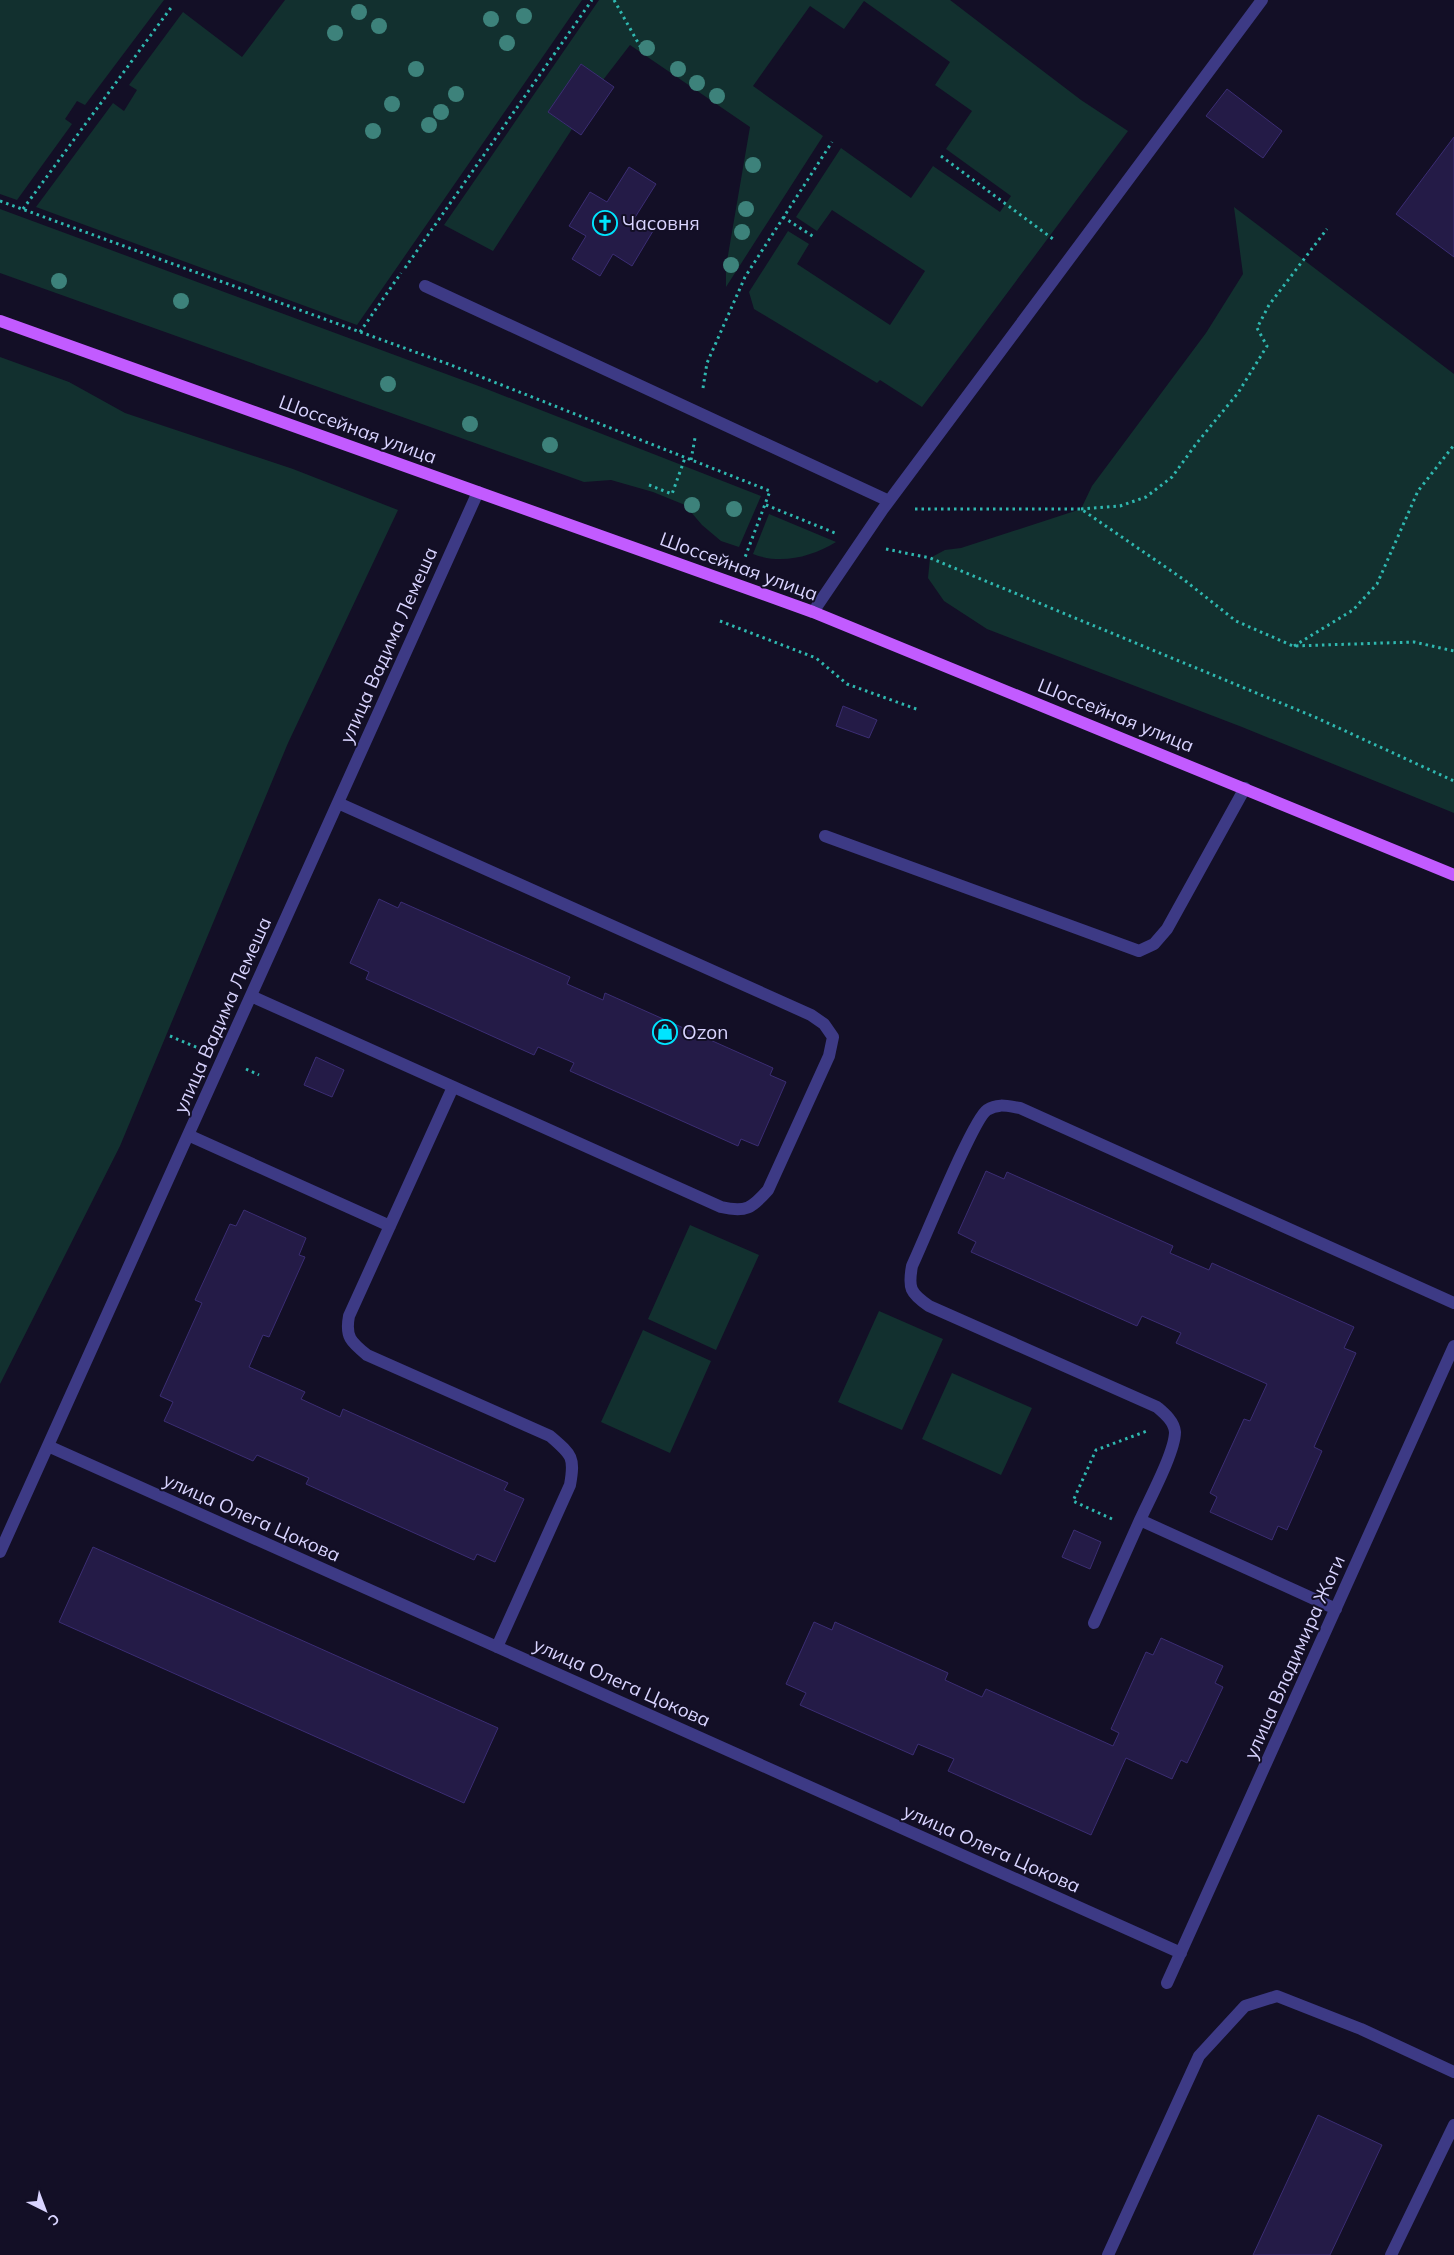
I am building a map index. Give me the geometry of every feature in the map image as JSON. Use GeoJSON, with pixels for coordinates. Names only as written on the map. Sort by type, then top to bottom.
{"type":"FeatureCollection","features":[{"type":"Feature","properties":{"kind":"main road","name":"Шоссейная улица"},"geometry":{"type":"LineString","coordinates":[[0,321],[813,612],[1454,875]]}},
{"type":"Feature","properties":{"kind":"street"},"geometry":{"type":"LineString","coordinates":[[813,612],[886,505],[1262,0]]}},
{"type":"Feature","properties":{"kind":"street"},"geometry":{"type":"LineString","coordinates":[[426,286],[886,505]]}},
{"type":"Feature","properties":{"kind":"street","name":"улица Вадима Лемеша"},"geometry":{"type":"LineString","coordinates":[[0,1552],[478,492]]}},
{"type":"Feature","properties":{"kind":"street"},"geometry":{"type":"LineString","coordinates":[[825,836],[1139,951],[1154,944],[1166,928],[1245,788]]}},
{"type":"Feature","properties":{"kind":"street"},"geometry":{"type":"LineString","coordinates":[[251,996],[721,1207],[739,1211],[755,1204],[768,1190],[829,1056],[833,1038],[824,1024],[811,1015],[338,803]]}},
{"type":"Feature","properties":{"kind":"street"},"geometry":{"type":"LineString","coordinates":[[453,1087],[349,1316],[347,1330],[353,1343],[367,1354],[550,1436],[566,1450],[574,1463],[570,1485],[498,1647]]}},
{"type":"Feature","properties":{"kind":"street"},"geometry":{"type":"LineString","coordinates":[[1094,1623],[1172,1449],[1175,1431],[1168,1416],[1157,1407],[928,1306],[915,1296],[909,1283],[912,1266],[972,1132],[985,1111],[1001,1104],[1020,1108],[1454,1303]]}},
{"type":"Feature","properties":{"kind":"street"},"geometry":{"type":"LineString","coordinates":[[188,1136],[390,1226]]}},
{"type":"Feature","properties":{"kind":"street","name":"улица Владимира Жоги"},"geometry":{"type":"LineString","coordinates":[[1167,1983],[1454,1346]]}},
{"type":"Feature","properties":{"kind":"street","name":"улица Олега Цокова"},"geometry":{"type":"LineString","coordinates":[[48,1446],[1181,1953]]}},
{"type":"Feature","properties":{"kind":"street"},"geometry":{"type":"LineString","coordinates":[[1138,1525],[1336,1609]]}},
{"type":"Feature","properties":{"kind":"street"},"geometry":{"type":"LineString","coordinates":[[1108,2255],[1199,2056],[1245,2006],[1277,1996],[1361,2029],[1454,2072]]}},
{"type":"Feature","properties":{"kind":"street"},"geometry":{"type":"LineString","coordinates":[[1390,2255],[1454,2125]]}},
{"type":"Feature","properties":{"kind":"path"},"geometry":{"type":"LineString","coordinates":[[360,332],[592,0]]}},
{"type":"Feature","properties":{"kind":"path"},"geometry":{"type":"LineString","coordinates":[[614,0],[645,55]]}},
{"type":"Feature","properties":{"kind":"path"},"geometry":{"type":"LineString","coordinates":[[23,209],[173,5]]}},
{"type":"Feature","properties":{"kind":"path"},"geometry":{"type":"LineString","coordinates":[[707,362],[745,278],[832,142]]}},
{"type":"Feature","properties":{"kind":"path"},"geometry":{"type":"LineString","coordinates":[[941,156],[1073,253]]}},
{"type":"Feature","properties":{"kind":"path"},"geometry":{"type":"LineString","coordinates":[[0,202],[360,332],[770,491],[743,563]]}},
{"type":"Feature","properties":{"kind":"path"},"geometry":{"type":"LineString","coordinates":[[783,217],[814,237]]}},
{"type":"Feature","properties":{"kind":"path"},"geometry":{"type":"LineString","coordinates":[[886,505],[1081,509],[1120,506],[1146,497],[1172,477],[1196,444],[1238,393],[1267,346],[1256,328],[1269,305],[1327,229]]}},
{"type":"Feature","properties":{"kind":"path"},"geometry":{"type":"LineString","coordinates":[[1293,646],[1353,610],[1377,584],[1418,492],[1454,445]]}},
{"type":"Feature","properties":{"kind":"path"},"geometry":{"type":"LineString","coordinates":[[649,485],[672,494],[686,458]]}},
{"type":"Feature","properties":{"kind":"path"},"geometry":{"type":"LineString","coordinates":[[766,505],[859,543],[930,558],[1316,718],[1454,781]]}},
{"type":"Feature","properties":{"kind":"path"},"geometry":{"type":"LineString","coordinates":[[1081,509],[1183,579],[1236,621],[1293,646],[1414,642],[1454,652]]}},
{"type":"Feature","properties":{"kind":"path"},"geometry":{"type":"LineString","coordinates":[[720,621],[816,658],[847,684],[919,710]]}},
{"type":"Feature","properties":{"kind":"path"},"geometry":{"type":"LineString","coordinates":[[170,1036],[204,1050]]}},
{"type":"Feature","properties":{"kind":"path"},"geometry":{"type":"LineString","coordinates":[[242,1067],[259,1075]]}},
{"type":"Feature","properties":{"kind":"path"},"geometry":{"type":"LineString","coordinates":[[1138,1525],[1073,1501],[1096,1450],[1171,1422]]}},
{"type":"Feature","properties":{"kind":"green space"},"geometry":{"type":"Polygon","coordinates":[[[0,0],[164,0],[85,105],[77,101],[65,119],[72,124],[17,200],[0,194],[0,0]]]}},
{"type":"Feature","properties":{"kind":"green space"},"geometry":{"type":"Polygon","coordinates":[[[285,0],[582,0],[357,325],[36,207],[113,103],[124,111],[137,90],[129,85],[183,12],[242,57],[285,0]]]}},
{"type":"Feature","properties":{"kind":"green space"},"geometry":{"type":"Polygon","coordinates":[[[599,0],[950,0],[1081,100],[1128,131],[922,407],[880,380],[877,383],[754,309],[749,292],[788,231],[809,244],[797,264],[890,325],[925,271],[832,210],[817,231],[796,217],[841,148],[911,198],[933,166],[1000,212],[1011,196],[946,149],[972,111],[935,85],[950,62],[864,1],[844,29],[810,6],[753,86],[823,136],[726,287],[726,267],[750,127],[630,45],[603,80],[581,64],[549,112],[572,129],[493,251],[444,225],[599,0]]]}},
{"type":"Feature","properties":{"kind":"green space"},"geometry":{"type":"Polygon","coordinates":[[[1234,207],[1454,374],[1454,813],[1242,727],[987,629],[944,601],[928,578],[930,558],[945,550],[961,548],[1081,509],[1092,486],[1206,333],[1243,274],[1234,207]]]}},
{"type":"Feature","properties":{"kind":"green space"},"geometry":{"type":"Polygon","coordinates":[[[0,209],[484,388],[761,496],[739,547],[721,541],[702,525],[685,505],[653,492],[611,480],[584,482],[0,273],[0,209]]]}},
{"type":"Feature","properties":{"kind":"green space"},"geometry":{"type":"Polygon","coordinates":[[[0,357],[69,382],[125,413],[293,469],[398,510],[288,743],[120,1146],[0,1384],[0,357]]]}},
{"type":"Feature","properties":{"kind":"green space"},"geometry":{"type":"Polygon","coordinates":[[[769,514],[836,542],[816,552],[796,558],[774,559],[753,554],[769,514]]]}},
{"type":"Feature","properties":{"kind":"green space"},"geometry":{"type":"Polygon","coordinates":[[[690,1225],[759,1255],[716,1350],[648,1319],[690,1225]]]}},
{"type":"Feature","properties":{"kind":"green space"},"geometry":{"type":"Polygon","coordinates":[[[879,1311],[943,1339],[902,1430],[838,1402],[879,1311]]]}},
{"type":"Feature","properties":{"kind":"green space"},"geometry":{"type":"Polygon","coordinates":[[[643,1330],[711,1361],[670,1453],[601,1422],[643,1330]]]}},
{"type":"Feature","properties":{"kind":"green space"},"geometry":{"type":"Polygon","coordinates":[[[952,1373],[1032,1408],[1001,1475],[922,1439],[952,1373]]]}},
{"type":"Feature","properties":{"kind":"building"},"geometry":{"type":"Polygon","coordinates":[[[581,64],[614,87],[581,135],[548,112],[581,64]]]}},
{"type":"Feature","properties":{"kind":"building"},"geometry":{"type":"Polygon","coordinates":[[[1227,89],[1282,131],[1263,158],[1206,116],[1227,89]]]}},
{"type":"Feature","properties":{"kind":"building"},"geometry":{"type":"Polygon","coordinates":[[[1454,137],[1454,257],[1396,214],[1454,137]]]}},
{"type":"Feature","properties":{"kind":"building","name":"Часовня"},"geometry":{"type":"Polygon","coordinates":[[[629,167],[656,184],[634,219],[653,231],[632,266],[613,254],[600,276],[572,259],[586,236],[569,226],[590,192],[607,202],[629,167]]]}},
{"type":"Feature","properties":{"kind":"building"},"geometry":{"type":"Polygon","coordinates":[[[843,706],[877,720],[869,738],[836,726],[843,706]]]}},
{"type":"Feature","properties":{"kind":"building"},"geometry":{"type":"Polygon","coordinates":[[[379,899],[398,908],[401,902],[570,977],[567,984],[603,1000],[605,993],[773,1068],[770,1075],[786,1082],[758,1146],[741,1139],[738,1146],[570,1071],[574,1063],[538,1047],[534,1055],[366,979],[369,972],[350,963],[379,899]]]}},
{"type":"Feature","properties":{"kind":"building"},"geometry":{"type":"Polygon","coordinates":[[[316,1057],[344,1070],[332,1097],[304,1085],[316,1057]]]}},
{"type":"Feature","properties":{"kind":"building"},"geometry":{"type":"Polygon","coordinates":[[[986,1171],[1004,1179],[1007,1172],[1173,1246],[1170,1253],[1209,1270],[1212,1263],[1354,1327],[1344,1348],[1356,1353],[1314,1447],[1322,1451],[1287,1530],[1278,1526],[1272,1540],[1210,1512],[1217,1497],[1210,1493],[1244,1419],[1250,1421],[1267,1384],[1176,1343],[1181,1333],[1142,1316],[1137,1326],[971,1252],[976,1242],[958,1233],[986,1171]]]}},
{"type":"Feature","properties":{"kind":"building"},"geometry":{"type":"Polygon","coordinates":[[[244,1210],[306,1238],[299,1255],[305,1257],[269,1337],[263,1335],[249,1367],[305,1392],[301,1399],[340,1417],[343,1409],[508,1483],[504,1490],[524,1499],[495,1562],[477,1554],[474,1560],[306,1484],[309,1478],[257,1455],[253,1461],[164,1421],[173,1402],[160,1396],[202,1303],[195,1300],[230,1224],[236,1226],[244,1210]]]}},
{"type":"Feature","properties":{"kind":"building"},"geometry":{"type":"Polygon","coordinates":[[[1074,1530],[1101,1542],[1090,1569],[1062,1557],[1074,1530]]]}},
{"type":"Feature","properties":{"kind":"building"},"geometry":{"type":"Polygon","coordinates":[[[93,1547],[498,1728],[464,1803],[59,1622],[93,1547]]]}},
{"type":"Feature","properties":{"kind":"building"},"geometry":{"type":"Polygon","coordinates":[[[814,1622],[832,1630],[835,1622],[948,1673],[945,1680],[982,1697],[986,1689],[1113,1746],[1119,1733],[1111,1729],[1146,1652],[1153,1655],[1161,1638],[1223,1666],[1215,1683],[1223,1687],[1187,1763],[1181,1760],[1172,1779],[1126,1758],[1091,1835],[948,1771],[954,1759],[918,1744],[913,1755],[800,1705],[806,1693],[786,1684],[814,1622]]]}},
{"type":"Feature","properties":{"kind":"building"},"geometry":{"type":"Polygon","coordinates":[[[1318,2115],[1382,2145],[1330,2255],[1253,2255],[1318,2115]]]}},
{"type":"Feature","properties":{"kind":"place","name":"Часовня"},"geometry":{"type":"Point","coordinates":[605,223]}},
{"type":"Feature","properties":{"kind":"place","name":"Ozon"},"geometry":{"type":"Point","coordinates":[665,1032]}}]}
